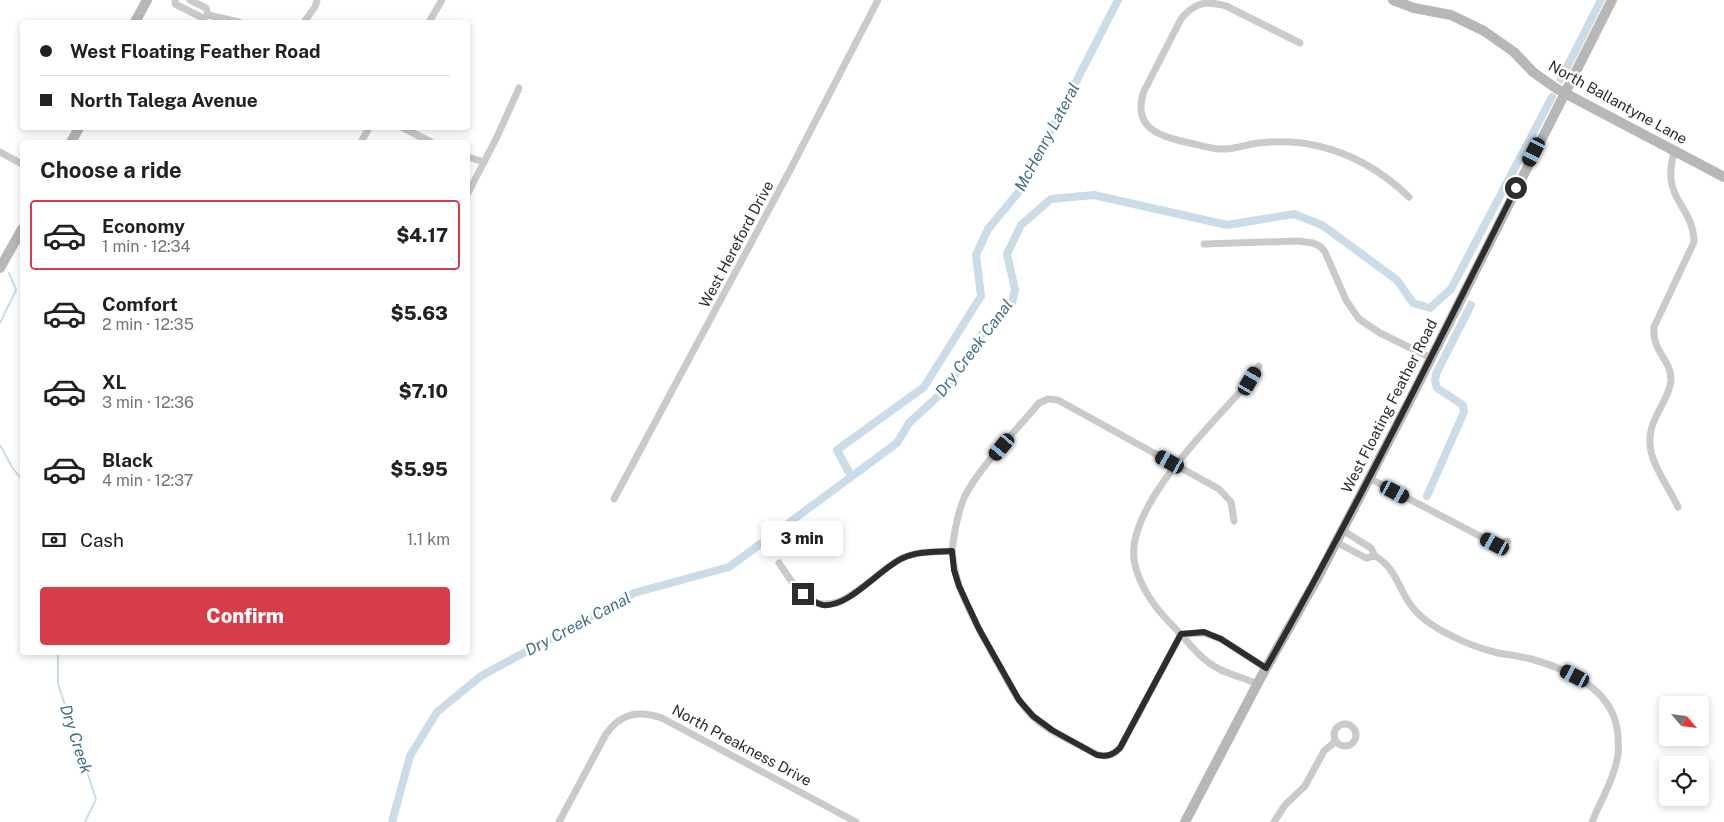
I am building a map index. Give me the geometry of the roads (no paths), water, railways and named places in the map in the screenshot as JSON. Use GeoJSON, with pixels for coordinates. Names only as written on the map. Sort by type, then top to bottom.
{"type":"FeatureCollection","features":[{"type":"Feature","properties":{"kind":"main road"},"geometry":{"type":"LineString","coordinates":[[136,20],[147,0]]}},
{"type":"Feature","properties":{"kind":"main road","name":"North Ballantyne Lane"},"geometry":{"type":"LineString","coordinates":[[1393,0],[1414,8],[1451,15],[1476,27],[1506,46],[1540,78],[1724,177]]}},
{"type":"Feature","properties":{"kind":"main road","name":"West Floating Feather Road"},"geometry":{"type":"LineString","coordinates":[[1185,822],[1257,684],[1336,542],[1612,0]]}},
{"type":"Feature","properties":{"kind":"main road"},"geometry":{"type":"LineString","coordinates":[[0,268],[20,233]]}},
{"type":"Feature","properties":{"kind":"street"},"geometry":{"type":"LineString","coordinates":[[175,0],[175,4],[203,18],[208,15],[229,20]]}},
{"type":"Feature","properties":{"kind":"street"},"geometry":{"type":"LineString","coordinates":[[190,0],[206,8],[208,15]]}},
{"type":"Feature","properties":{"kind":"street"},"geometry":{"type":"LineString","coordinates":[[305,20],[315,7],[317,0]]}},
{"type":"Feature","properties":{"kind":"street"},"geometry":{"type":"LineString","coordinates":[[430,20],[442,0]]}},
{"type":"Feature","properties":{"kind":"street","name":"West Hereford Drive"},"geometry":{"type":"LineString","coordinates":[[614,499],[790,172],[878,0]]}},
{"type":"Feature","properties":{"kind":"street"},"geometry":{"type":"LineString","coordinates":[[1300,43],[1227,3],[1198,4],[1189,9],[1181,20],[1144,91],[1141,99],[1141,110],[1146,124],[1154,133],[1166,138],[1218,149],[1285,142],[1308,144],[1335,150],[1379,172],[1408,197]]}},
{"type":"Feature","properties":{"kind":"street"},"geometry":{"type":"LineString","coordinates":[[470,189],[519,88]]}},
{"type":"Feature","properties":{"kind":"street"},"geometry":{"type":"LineString","coordinates":[[407,130],[427,140]]}},
{"type":"Feature","properties":{"kind":"street"},"geometry":{"type":"LineString","coordinates":[[1674,151],[1670,180],[1694,230],[1694,242],[1654,327],[1655,346],[1666,362],[1671,382],[1654,420],[1649,438],[1654,462],[1678,507]]}},
{"type":"Feature","properties":{"kind":"street"},"geometry":{"type":"LineString","coordinates":[[0,152],[20,163]]}},
{"type":"Feature","properties":{"kind":"street"},"geometry":{"type":"LineString","coordinates":[[470,158],[484,162]]}},
{"type":"Feature","properties":{"kind":"street"},"geometry":{"type":"LineString","coordinates":[[1204,244],[1298,241],[1312,243],[1321,247],[1346,300],[1360,319],[1380,333],[1431,358]]}},
{"type":"Feature","properties":{"kind":"street"},"geometry":{"type":"LineString","coordinates":[[1257,684],[1218,668],[1195,652],[1145,593],[1134,563],[1135,540],[1142,517],[1176,465],[1250,381],[1259,366]]}},
{"type":"Feature","properties":{"kind":"street"},"geometry":{"type":"LineString","coordinates":[[1181,634],[1120,748],[1115,753],[1109,756],[1097,755],[1052,730],[1033,716],[1019,700],[979,629],[959,586],[954,570],[952,551],[958,513],[968,491],[1039,403],[1048,399],[1058,400],[1219,489],[1231,502],[1234,521]]}},
{"type":"Feature","properties":{"kind":"street"},"geometry":{"type":"LineString","coordinates":[[1369,478],[1495,544],[1508,542]]}},
{"type":"Feature","properties":{"kind":"street"},"geometry":{"type":"LineString","coordinates":[[1342,530],[1371,548],[1375,556],[1383,560],[1400,584],[1410,604],[1428,622],[1449,635],[1479,647],[1530,659],[1564,670],[1586,682],[1600,694],[1613,716],[1617,729],[1619,754],[1611,781],[1592,822]]}},
{"type":"Feature","properties":{"kind":"street"},"geometry":{"type":"LineString","coordinates":[[1336,542],[1366,558],[1375,556]]}},
{"type":"Feature","properties":{"kind":"street"},"geometry":{"type":"LineString","coordinates":[[779,564],[803,594],[812,601],[824,605],[836,604],[848,597],[901,559],[923,552],[952,551]]}},
{"type":"Feature","properties":{"kind":"street"},"geometry":{"type":"LineString","coordinates":[[1181,634],[1204,632],[1221,639],[1266,668]]}},
{"type":"Feature","properties":{"kind":"street","name":"North Preakness Drive"},"geometry":{"type":"LineString","coordinates":[[559,822],[606,734],[613,725],[623,718],[636,714],[649,714],[662,718],[856,822]]}},
{"type":"Feature","properties":{"kind":"street"},"geometry":{"type":"LineString","coordinates":[[1274,822],[1285,805],[1305,786],[1324,751],[1336,741]]}},
{"type":"Feature","properties":{"kind":"waterway","name":"McHenry Lateral"},"geometry":{"type":"LineString","coordinates":[[851,476],[837,450],[924,387],[981,296],[976,255],[988,229],[1021,189],[1118,0]]}},
{"type":"Feature","properties":{"kind":"waterway","name":"Dry Creek Canal"},"geometry":{"type":"LineString","coordinates":[[1561,79],[1601,0]]}},
{"type":"Feature","properties":{"kind":"waterway","name":"Dry Creek Canal"},"geometry":{"type":"LineString","coordinates":[[392,822],[410,756],[437,712],[481,676],[634,593],[729,567],[897,443],[909,423],[946,389],[984,331],[1012,303],[1015,290],[1007,254],[1021,225],[1051,199],[1094,195],[1227,225],[1294,214],[1322,225],[1397,280],[1413,303],[1430,308],[1451,289],[1552,97]]}},
{"type":"Feature","properties":{"kind":"waterway","name":"Dry Creek"},"geometry":{"type":"LineString","coordinates":[[0,323],[16,290],[9,273]]}},
{"type":"Feature","properties":{"kind":"waterway"},"geometry":{"type":"LineString","coordinates":[[1427,496],[1464,412],[1463,405],[1437,388],[1436,374],[1471,305]]}},
{"type":"Feature","properties":{"kind":"waterway","name":"Dry Creek"},"geometry":{"type":"LineString","coordinates":[[0,445],[20,477]]}},
{"type":"Feature","properties":{"kind":"waterway","name":"Dry Creek"},"geometry":{"type":"LineString","coordinates":[[58,655],[58,684],[96,799],[85,822]]}}]}
